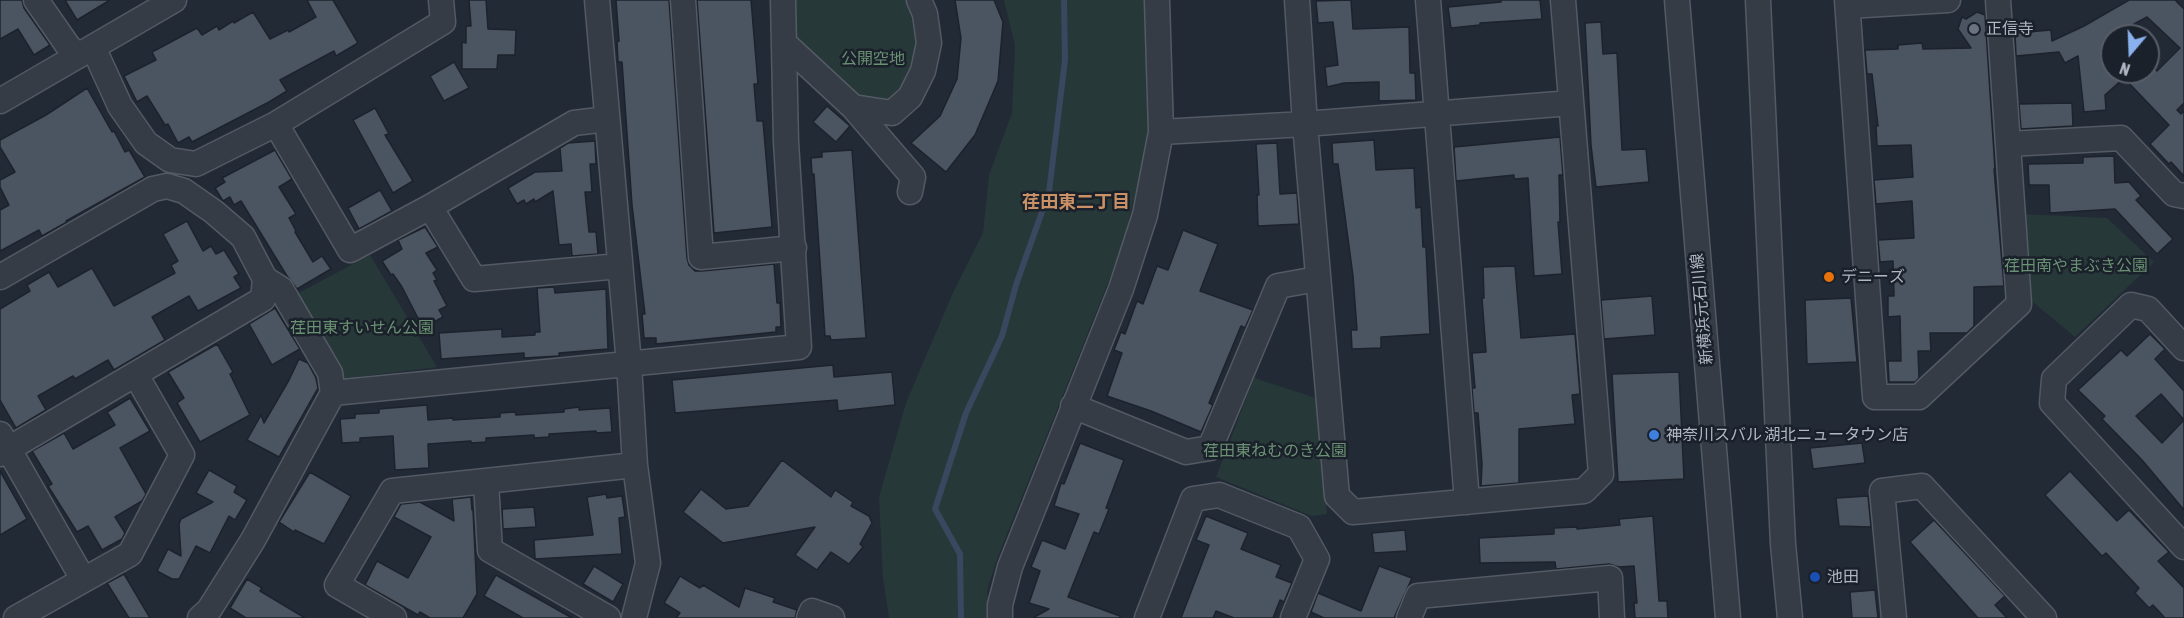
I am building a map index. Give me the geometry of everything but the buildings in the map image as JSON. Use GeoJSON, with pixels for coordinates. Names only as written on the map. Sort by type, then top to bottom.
{"type":"FeatureCollection","features":[{"type":"Feature","properties":{"kind":"street"},"geometry":{"type":"LineString","coordinates":[[36,0],[68,46],[85,52],[146,143],[170,160],[196,164],[276,124],[443,22],[441,0]]}},
{"type":"Feature","properties":{"kind":"street"},"geometry":{"type":"LineString","coordinates":[[0,101],[174,0]]}},
{"type":"Feature","properties":{"kind":"street"},"geometry":{"type":"LineString","coordinates":[[597,0],[629,364],[635,465],[648,563],[634,618]]}},
{"type":"Feature","properties":{"kind":"street"},"geometry":{"type":"LineString","coordinates":[[683,0],[701,257],[794,248]]}},
{"type":"Feature","properties":{"kind":"street"},"geometry":{"type":"LineString","coordinates":[[333,393],[798,347],[786,142],[783,0]]}},
{"type":"Feature","properties":{"kind":"street"},"geometry":{"type":"LineString","coordinates":[[853,107],[892,113],[910,97],[923,71],[929,43],[926,14],[919,0]]}},
{"type":"Feature","properties":{"kind":"street"},"geometry":{"type":"LineString","coordinates":[[1000,618],[1000,605],[1010,567],[1121,290],[1145,215],[1161,132],[1157,0]]}},
{"type":"Feature","properties":{"kind":"street"},"geometry":{"type":"LineString","coordinates":[[1297,0],[1317,279],[1337,496],[1353,512],[1584,491],[1601,474],[1563,0]]}},
{"type":"Feature","properties":{"kind":"street"},"geometry":{"type":"LineString","coordinates":[[1428,0],[1467,502]]}},
{"type":"Feature","properties":{"kind":"street","name":"新横浜元石川線"},"geometry":{"type":"LineString","coordinates":[[1677,0],[1728,618]]}},
{"type":"Feature","properties":{"kind":"street"},"geometry":{"type":"LineString","coordinates":[[1758,0],[1783,544],[1790,618]]}},
{"type":"Feature","properties":{"kind":"street"},"geometry":{"type":"LineString","coordinates":[[1948,0],[1847,3],[1875,398],[1919,397],[2019,304],[1998,0]]}},
{"type":"Feature","properties":{"kind":"street"},"geometry":{"type":"LineString","coordinates":[[784,43],[853,107],[913,177],[910,192]]}},
{"type":"Feature","properties":{"kind":"street"},"geometry":{"type":"LineString","coordinates":[[1161,132],[1305,124],[1571,104]]}},
{"type":"Feature","properties":{"kind":"street"},"geometry":{"type":"LineString","coordinates":[[276,124],[351,250],[574,123],[607,119]]}},
{"type":"Feature","properties":{"kind":"street"},"geometry":{"type":"LineString","coordinates":[[2008,144],[2121,138],[2175,194],[2184,196]]}},
{"type":"Feature","properties":{"kind":"street"},"geometry":{"type":"LineString","coordinates":[[0,277],[153,189],[167,186],[184,191],[214,212],[243,237],[265,279],[280,289],[330,374],[333,393],[253,540],[204,615]]}},
{"type":"Feature","properties":{"kind":"street"},"geometry":{"type":"LineString","coordinates":[[430,207],[474,279],[620,266]]}},
{"type":"Feature","properties":{"kind":"street"},"geometry":{"type":"LineString","coordinates":[[83,579],[3,446],[136,375],[263,299],[265,279]]}},
{"type":"Feature","properties":{"kind":"street"},"geometry":{"type":"LineString","coordinates":[[1073,406],[1186,452],[1210,448],[1278,286],[1317,279]]}},
{"type":"Feature","properties":{"kind":"street"},"geometry":{"type":"LineString","coordinates":[[2184,348],[2148,309],[2131,305],[2054,379],[2052,403],[2184,547]]}},
{"type":"Feature","properties":{"kind":"street"},"geometry":{"type":"LineString","coordinates":[[16,618],[130,554],[182,455],[136,375]]}},
{"type":"Feature","properties":{"kind":"street"},"geometry":{"type":"LineString","coordinates":[[394,618],[337,585],[392,491],[635,465]]}},
{"type":"Feature","properties":{"kind":"street"},"geometry":{"type":"LineString","coordinates":[[486,482],[490,550],[608,618]]}},
{"type":"Feature","properties":{"kind":"street"},"geometry":{"type":"LineString","coordinates":[[1894,618],[1882,491],[1922,486],[2044,618]]}},
{"type":"Feature","properties":{"kind":"street"},"geometry":{"type":"LineString","coordinates":[[1147,618],[1193,499],[1219,495],[1299,527],[1317,559],[1293,618]]}},
{"type":"Feature","properties":{"kind":"street"},"geometry":{"type":"LineString","coordinates":[[1409,618],[1418,596],[1610,578],[1612,618]]}},
{"type":"Feature","properties":{"kind":"street"},"geometry":{"type":"LineString","coordinates":[[809,618],[812,611],[832,618]]}},
{"type":"Feature","properties":{"kind":"green space","name":"公開空地"},"geometry":{"type":"Polygon","coordinates":[[[789,0],[929,0],[931,3],[898,119],[863,134],[792,63],[789,0]]]}},
{"type":"Feature","properties":{"kind":"green space"},"geometry":{"type":"Polygon","coordinates":[[[1004,0],[1145,0],[1147,115],[1150,139],[1120,253],[997,559],[987,590],[990,618],[889,618],[883,577],[879,497],[906,403],[952,295],[983,233],[989,175],[1012,113],[1015,46],[1004,0]]]}},
{"type":"Feature","properties":{"kind":"green space","name":"荏田南やまぶき公園"},"geometry":{"type":"Polygon","coordinates":[[[2021,214],[2107,218],[2154,262],[2075,337],[2028,298],[2021,214]]]}},
{"type":"Feature","properties":{"kind":"green space","name":"荏田東すいせん公園"},"geometry":{"type":"Polygon","coordinates":[[[370,255],[437,367],[341,379],[293,296],[370,255]]]}},
{"type":"Feature","properties":{"kind":"green space","name":"荏田東ねむのき公園"},"geometry":{"type":"Polygon","coordinates":[[[1254,378],[1316,398],[1327,514],[1312,516],[1216,477],[1254,378]]]}},
{"type":"Feature","properties":{"kind":"waterway"},"geometry":{"type":"LineString","coordinates":[[961,618],[960,554],[935,509],[966,413],[1002,336],[1016,285],[1049,192],[1065,60],[1064,0]]}},
{"type":"Feature","properties":{"kind":"place","name":"正信寺"},"geometry":{"type":"Point","coordinates":[1974,29]}},
{"type":"Feature","properties":{"kind":"place","name":"デニーズ"},"geometry":{"type":"Point","coordinates":[1829,277]}},
{"type":"Feature","properties":{"kind":"place","name":"神奈川スバル 湖北ニュータウン店"},"geometry":{"type":"Point","coordinates":[1654,435]}},
{"type":"Feature","properties":{"kind":"place","name":"池田"},"geometry":{"type":"Point","coordinates":[1815,577]}},
{"type":"Feature","properties":{"kind":"district","name":"荏田東二丁目"},"geometry":{"type":"Point","coordinates":[1076,202]}}]}
